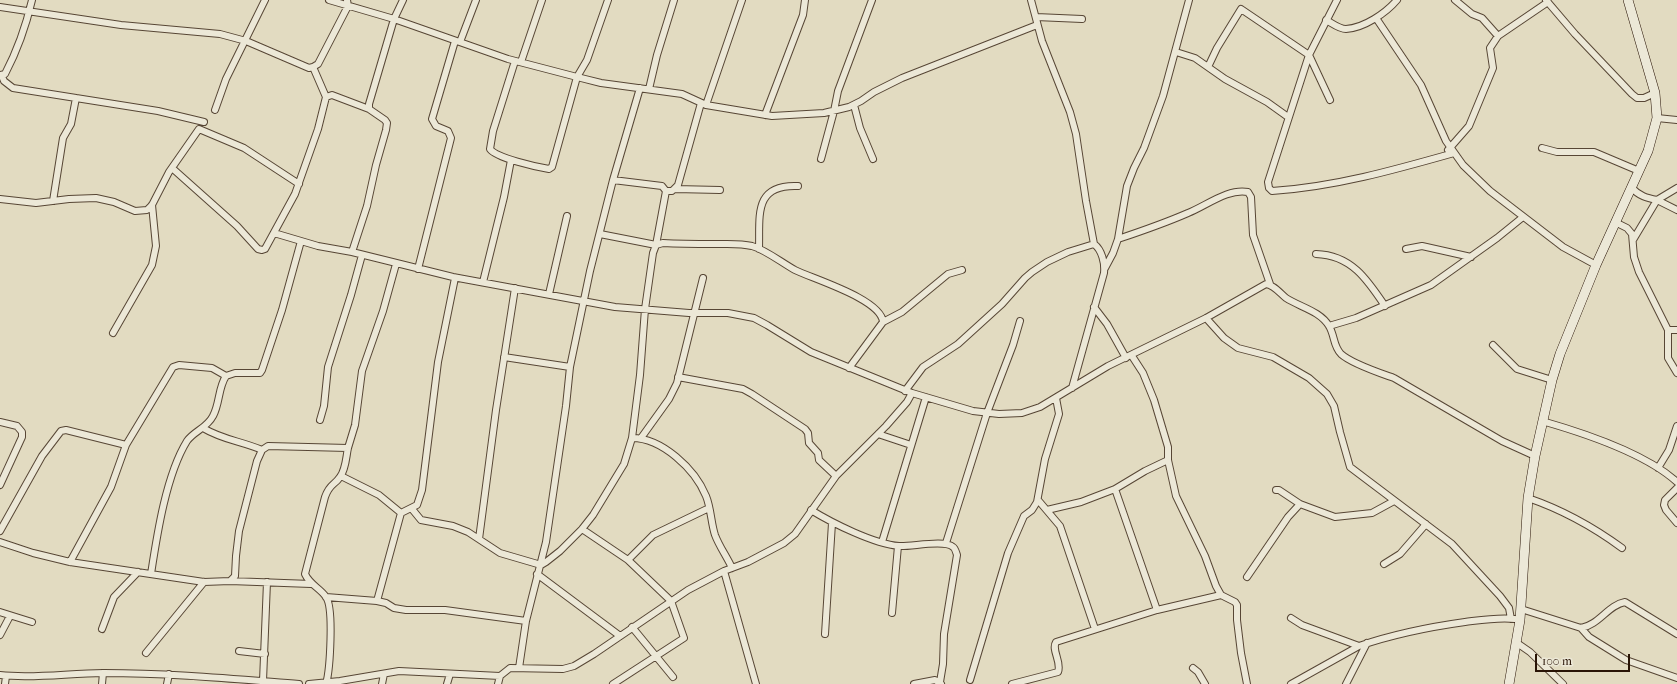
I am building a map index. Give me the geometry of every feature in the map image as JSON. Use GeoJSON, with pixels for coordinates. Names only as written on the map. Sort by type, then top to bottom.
{"type":"FeatureCollection","features":[{"type":"Feature","properties":{"kind":"main road"},"geometry":{"type":"LineString","coordinates":[[1509,684],[1517,643],[1516,619],[1521,609],[1528,498],[1534,456],[1552,380],[1560,354],[1596,265],[1648,151],[1657,118],[1655,93],[1628,0]]}},
{"type":"Feature","properties":{"kind":"street"},"geometry":{"type":"LineString","coordinates":[[0,85],[1,76],[5,74],[10,65],[27,24],[32,0]]}},
{"type":"Feature","properties":{"kind":"street"},"geometry":{"type":"LineString","coordinates":[[215,110],[226,79],[266,0]]}},
{"type":"Feature","properties":{"kind":"street"},"geometry":{"type":"LineString","coordinates":[[329,0],[347,3],[518,62],[601,83],[682,94],[704,104],[765,115],[779,116],[834,111],[854,105],[874,92],[902,78],[1037,25]]}},
{"type":"Feature","properties":{"kind":"street"},"geometry":{"type":"LineString","coordinates":[[369,109],[369,104],[394,19],[403,0]]}},
{"type":"Feature","properties":{"kind":"street"},"geometry":{"type":"LineString","coordinates":[[418,269],[451,138],[448,131],[444,128],[436,126],[432,119],[457,42],[476,0]]}},
{"type":"Feature","properties":{"kind":"street"},"geometry":{"type":"LineString","coordinates":[[542,0],[518,62],[490,144],[490,149],[494,154],[546,169],[552,167],[577,77],[587,60],[608,0]]}},
{"type":"Feature","properties":{"kind":"street"},"geometry":{"type":"LineString","coordinates":[[649,89],[657,55],[674,0]]}},
{"type":"Feature","properties":{"kind":"street"},"geometry":{"type":"LineString","coordinates":[[675,189],[678,185],[704,104],[742,0]]}},
{"type":"Feature","properties":{"kind":"street"},"geometry":{"type":"LineString","coordinates":[[765,115],[803,15],[805,0]]}},
{"type":"Feature","properties":{"kind":"street"},"geometry":{"type":"LineString","coordinates":[[821,159],[838,91],[872,0]]}},
{"type":"Feature","properties":{"kind":"street"},"geometry":{"type":"LineString","coordinates":[[1031,0],[1037,25],[1070,112],[1076,134],[1094,244],[1098,247],[1103,257],[1105,268]]}},
{"type":"Feature","properties":{"kind":"street"},"geometry":{"type":"LineString","coordinates":[[1072,388],[1105,268],[1118,239],[1128,183],[1144,148],[1163,96],[1189,0]]}},
{"type":"Feature","properties":{"kind":"street"},"geometry":{"type":"LineString","coordinates":[[1337,0],[1309,55],[1268,182],[1269,188],[1272,191],[1312,187],[1374,175],[1435,158],[1452,151],[1468,126],[1492,68],[1490,48],[1498,36],[1547,1],[1575,34],[1632,94],[1637,98],[1644,98],[1655,93]]}},
{"type":"Feature","properties":{"kind":"street"},"geometry":{"type":"LineString","coordinates":[[1326,20],[1341,28],[1347,29],[1376,18],[1390,8],[1397,0]]}},
{"type":"Feature","properties":{"kind":"street"},"geometry":{"type":"LineString","coordinates":[[1454,0],[1472,14],[1482,18],[1498,36]]}},
{"type":"Feature","properties":{"kind":"street"},"geometry":{"type":"LineString","coordinates":[[0,7],[121,25],[220,34],[246,41],[309,68],[318,64],[347,3]]}},
{"type":"Feature","properties":{"kind":"street"},"geometry":{"type":"LineString","coordinates":[[1208,67],[1217,48],[1241,9],[1309,55],[1330,100]]}},
{"type":"Feature","properties":{"kind":"street"},"geometry":{"type":"LineString","coordinates":[[1036,17],[1082,19]]}},
{"type":"Feature","properties":{"kind":"street"},"geometry":{"type":"LineString","coordinates":[[1376,18],[1422,85],[1452,151],[1474,177],[1568,251],[1596,265]]}},
{"type":"Feature","properties":{"kind":"street"},"geometry":{"type":"LineString","coordinates":[[1176,52],[1195,58],[1225,79],[1267,102],[1288,117]]}},
{"type":"Feature","properties":{"kind":"street"},"geometry":{"type":"LineString","coordinates":[[172,168],[237,226],[260,250],[265,249],[295,194],[318,129],[326,97],[313,67]]}},
{"type":"Feature","properties":{"kind":"street"},"geometry":{"type":"LineString","coordinates":[[1,76],[4,81],[13,88],[158,111],[204,122]]}},
{"type":"Feature","properties":{"kind":"street"},"geometry":{"type":"LineString","coordinates":[[519,668],[526,621],[546,542],[566,406],[570,367],[584,300],[613,180],[640,88]]}},
{"type":"Feature","properties":{"kind":"street"},"geometry":{"type":"LineString","coordinates":[[326,97],[332,95],[369,109],[385,120],[386,130],[372,180],[364,219],[352,252]]}},
{"type":"Feature","properties":{"kind":"street"},"geometry":{"type":"LineString","coordinates":[[53,201],[63,138],[71,124],[76,98]]}},
{"type":"Feature","properties":{"kind":"street"},"geometry":{"type":"LineString","coordinates":[[854,105],[860,128],[873,159]]}},
{"type":"Feature","properties":{"kind":"street"},"geometry":{"type":"LineString","coordinates":[[1657,118],[1677,120]]}},
{"type":"Feature","properties":{"kind":"street"},"geometry":{"type":"LineString","coordinates":[[0,199],[36,203],[96,198],[114,202],[135,211],[147,210],[152,205],[172,168],[199,129],[244,148],[298,184]]}},
{"type":"Feature","properties":{"kind":"street"},"geometry":{"type":"LineString","coordinates":[[1542,148],[1557,152],[1594,152],[1639,171]]}},
{"type":"Feature","properties":{"kind":"street"},"geometry":{"type":"LineString","coordinates":[[483,282],[504,196],[511,160]]}},
{"type":"Feature","properties":{"kind":"street"},"geometry":{"type":"LineString","coordinates":[[412,509],[421,520],[453,526],[468,532],[500,553],[541,564],[560,551],[582,529],[596,511],[624,464],[632,438],[640,375],[645,309],[653,253],[656,245],[666,191],[662,186],[613,180]]}},
{"type":"Feature","properties":{"kind":"street"},"geometry":{"type":"LineString","coordinates":[[759,249],[760,208],[765,196],[769,192],[784,186],[798,186]]}},
{"type":"Feature","properties":{"kind":"street"},"geometry":{"type":"LineString","coordinates":[[1632,188],[1637,194],[1645,198],[1657,200],[1677,210]]}},
{"type":"Feature","properties":{"kind":"street"},"geometry":{"type":"LineString","coordinates":[[1633,240],[1657,200],[1677,188]]}},
{"type":"Feature","properties":{"kind":"street"},"geometry":{"type":"LineString","coordinates":[[666,191],[672,191],[675,189],[720,190]]}},
{"type":"Feature","properties":{"kind":"street"},"geometry":{"type":"LineString","coordinates":[[1118,239],[1189,213],[1228,195],[1243,191],[1248,192],[1251,197],[1253,235],[1270,284],[1287,298],[1322,318],[1329,326],[1335,345],[1343,355],[1378,373],[1394,378],[1502,440],[1534,456]]}},
{"type":"Feature","properties":{"kind":"street"},"geometry":{"type":"LineString","coordinates":[[113,333],[152,265],[156,246],[152,205]]}},
{"type":"Feature","properties":{"kind":"street"},"geometry":{"type":"LineString","coordinates":[[549,294],[567,216]]}},
{"type":"Feature","properties":{"kind":"street"},"geometry":{"type":"LineString","coordinates":[[1329,326],[1356,318],[1432,285],[1497,238],[1523,217]]}},
{"type":"Feature","properties":{"kind":"street"},"geometry":{"type":"LineString","coordinates":[[1615,222],[1627,228],[1632,234],[1634,257],[1639,272],[1668,330],[1668,358],[1677,373]]}},
{"type":"Feature","properties":{"kind":"street"},"geometry":{"type":"LineString","coordinates":[[274,233],[318,246],[352,252],[455,278],[584,300],[615,307],[693,313],[728,313],[754,318],[767,324],[811,352],[912,393],[973,411],[999,414],[1022,412],[1040,407],[1108,366],[1206,318],[1266,284],[1270,284]]}},
{"type":"Feature","properties":{"kind":"street"},"geometry":{"type":"LineString","coordinates":[[600,234],[656,245],[663,243],[740,244],[754,246],[795,270],[822,282],[846,290],[865,302],[880,315],[882,322]]}},
{"type":"Feature","properties":{"kind":"street"},"geometry":{"type":"LineString","coordinates":[[151,574],[159,525],[174,469],[188,440],[206,425],[213,416],[221,383],[226,376],[235,373],[260,373],[262,370],[282,310],[301,241]]}},
{"type":"Feature","properties":{"kind":"street"},"geometry":{"type":"LineString","coordinates":[[905,390],[923,367],[958,344],[1002,304],[1032,272],[1047,262],[1068,252],[1094,244]]}},
{"type":"Feature","properties":{"kind":"street"},"geometry":{"type":"LineString","coordinates":[[1406,249],[1422,246],[1471,257]]}},
{"type":"Feature","properties":{"kind":"street"},"geometry":{"type":"LineString","coordinates":[[1316,254],[1328,254],[1349,264],[1367,279],[1385,306]]}},
{"type":"Feature","properties":{"kind":"street"},"geometry":{"type":"LineString","coordinates":[[320,420],[324,406],[328,367],[362,255]]}},
{"type":"Feature","properties":{"kind":"street"},"geometry":{"type":"LineString","coordinates":[[326,684],[330,644],[329,603],[326,597],[311,584],[305,574],[328,488],[341,476],[344,469],[348,448],[355,426],[362,371],[383,311],[396,264]]}},
{"type":"Feature","properties":{"kind":"street"},"geometry":{"type":"LineString","coordinates":[[849,368],[882,322],[902,312],[948,274],[962,270]]}},
{"type":"Feature","properties":{"kind":"street"},"geometry":{"type":"LineString","coordinates":[[401,513],[412,509],[417,505],[422,490],[438,362],[455,278]]}},
{"type":"Feature","properties":{"kind":"street"},"geometry":{"type":"LineString","coordinates":[[641,438],[669,399],[678,377],[703,278]]}},
{"type":"Feature","properties":{"kind":"street"},"geometry":{"type":"LineString","coordinates":[[479,539],[515,288]]}},
{"type":"Feature","properties":{"kind":"street"},"geometry":{"type":"LineString","coordinates":[[1094,307],[1129,357],[1143,374],[1154,400],[1168,447],[1168,460],[1176,496],[1200,544],[1221,595],[1235,602],[1237,605],[1241,653],[1247,684]]}},
{"type":"Feature","properties":{"kind":"street"},"geometry":{"type":"LineString","coordinates":[[1206,318],[1231,344],[1238,348],[1273,357],[1309,378],[1327,394],[1334,406],[1350,467],[1452,544],[1509,608],[1516,619]]}},
{"type":"Feature","properties":{"kind":"street"},"geometry":{"type":"LineString","coordinates":[[946,543],[987,413],[1013,345],[1020,321]]}},
{"type":"Feature","properties":{"kind":"street"},"geometry":{"type":"LineString","coordinates":[[1668,330],[1677,330]]}},
{"type":"Feature","properties":{"kind":"street"},"geometry":{"type":"LineString","coordinates":[[1493,345],[1517,369],[1552,380]]}},
{"type":"Feature","properties":{"kind":"street"},"geometry":{"type":"LineString","coordinates":[[504,357],[570,367]]}},
{"type":"Feature","properties":{"kind":"street"},"geometry":{"type":"LineString","coordinates":[[70,562],[111,487],[126,445],[173,367],[180,365],[212,368],[226,376]]}},
{"type":"Feature","properties":{"kind":"street"},"geometry":{"type":"LineString","coordinates":[[678,377],[743,389],[752,394],[804,429],[808,433],[809,443],[818,453],[819,460],[836,476]]}},
{"type":"Feature","properties":{"kind":"street"},"geometry":{"type":"LineString","coordinates":[[498,684],[500,676],[510,668],[563,669],[574,666],[688,590],[724,571],[748,562],[784,543],[795,534],[836,476],[878,434],[907,402],[912,393]]}},
{"type":"Feature","properties":{"kind":"street"},"geometry":{"type":"LineString","coordinates":[[882,542],[926,397]]}},
{"type":"Feature","properties":{"kind":"street"},"geometry":{"type":"LineString","coordinates":[[970,680],[1008,553],[1020,528],[1022,519],[1036,506],[1038,500],[1045,458],[1059,414],[1056,398]]}},
{"type":"Feature","properties":{"kind":"street"},"geometry":{"type":"LineString","coordinates":[[1542,421],[1597,439],[1658,468],[1677,482]]}},
{"type":"Feature","properties":{"kind":"street"},"geometry":{"type":"LineString","coordinates":[[0,422],[17,426],[22,432],[22,437],[0,485]]}},
{"type":"Feature","properties":{"kind":"street"},"geometry":{"type":"LineString","coordinates":[[1658,468],[1669,450],[1677,426]]}},
{"type":"Feature","properties":{"kind":"street"},"geometry":{"type":"LineString","coordinates":[[202,428],[222,438],[241,442],[262,450]]}},
{"type":"Feature","properties":{"kind":"street"},"geometry":{"type":"LineString","coordinates":[[0,531],[42,456],[61,431],[66,430],[126,445]]}},
{"type":"Feature","properties":{"kind":"street"},"geometry":{"type":"LineString","coordinates":[[878,434],[911,445]]}},
{"type":"Feature","properties":{"kind":"street"},"geometry":{"type":"LineString","coordinates":[[632,438],[641,438],[666,450],[685,465],[696,478],[706,496],[715,536],[732,568]]}},
{"type":"Feature","properties":{"kind":"street"},"geometry":{"type":"LineString","coordinates":[[230,581],[235,576],[239,531],[257,461],[262,450],[268,446],[348,448]]}},
{"type":"Feature","properties":{"kind":"street"},"geometry":{"type":"LineString","coordinates":[[1047,510],[1081,502],[1115,489],[1145,471],[1168,460]]}},
{"type":"Feature","properties":{"kind":"street"},"geometry":{"type":"LineString","coordinates":[[341,476],[379,495],[401,513]]}},
{"type":"Feature","properties":{"kind":"street"},"geometry":{"type":"LineString","coordinates":[[1677,488],[1666,500],[1664,505],[1677,523]]}},
{"type":"Feature","properties":{"kind":"street"},"geometry":{"type":"LineString","coordinates":[[1115,489],[1157,610]]}},
{"type":"Feature","properties":{"kind":"street"},"geometry":{"type":"LineString","coordinates":[[1276,490],[1279,490],[1300,504],[1335,517],[1372,513],[1394,501]]}},
{"type":"Feature","properties":{"kind":"street"},"geometry":{"type":"LineString","coordinates":[[1528,498],[1562,510],[1579,519],[1622,548]]}},
{"type":"Feature","properties":{"kind":"street"},"geometry":{"type":"LineString","coordinates":[[1038,500],[1060,526],[1095,629]]}},
{"type":"Feature","properties":{"kind":"street"},"geometry":{"type":"LineString","coordinates":[[1247,577],[1288,517],[1300,504]]}},
{"type":"Feature","properties":{"kind":"street"},"geometry":{"type":"LineString","coordinates":[[628,560],[654,535],[709,508]]}},
{"type":"Feature","properties":{"kind":"street"},"geometry":{"type":"LineString","coordinates":[[811,510],[832,523],[882,542],[898,546],[946,543],[953,547],[958,555],[944,634],[941,683],[935,680],[914,684]]}},
{"type":"Feature","properties":{"kind":"street"},"geometry":{"type":"LineString","coordinates":[[377,601],[401,513]]}},
{"type":"Feature","properties":{"kind":"street"},"geometry":{"type":"LineString","coordinates":[[826,634],[832,523]]}},
{"type":"Feature","properties":{"kind":"street"},"geometry":{"type":"LineString","coordinates":[[1384,564],[1400,554],[1426,524]]}},
{"type":"Feature","properties":{"kind":"street"},"geometry":{"type":"LineString","coordinates":[[582,529],[628,560],[671,601],[684,638],[613,684]]}},
{"type":"Feature","properties":{"kind":"street"},"geometry":{"type":"LineString","coordinates":[[0,542],[33,553],[70,562],[204,582],[230,581],[311,584]]}},
{"type":"Feature","properties":{"kind":"street"},"geometry":{"type":"LineString","coordinates":[[892,612],[898,546]]}},
{"type":"Feature","properties":{"kind":"street"},"geometry":{"type":"LineString","coordinates":[[724,571],[756,684]]}},
{"type":"Feature","properties":{"kind":"street"},"geometry":{"type":"LineString","coordinates":[[102,629],[114,598],[138,572]]}},
{"type":"Feature","properties":{"kind":"street"},"geometry":{"type":"LineString","coordinates":[[537,574],[620,636]]}},
{"type":"Feature","properties":{"kind":"street"},"geometry":{"type":"LineString","coordinates":[[146,653],[204,582]]}},
{"type":"Feature","properties":{"kind":"street"},"geometry":{"type":"LineString","coordinates":[[263,681],[267,582]]}},
{"type":"Feature","properties":{"kind":"street"},"geometry":{"type":"LineString","coordinates":[[1012,684],[1058,672],[1060,668],[1054,646],[1056,642],[1157,610],[1221,595]]}},
{"type":"Feature","properties":{"kind":"street"},"geometry":{"type":"LineString","coordinates":[[326,597],[377,601],[406,610],[445,610],[526,621]]}},
{"type":"Feature","properties":{"kind":"street"},"geometry":{"type":"LineString","coordinates":[[1521,609],[1581,628],[1587,627],[1596,622],[1615,607],[1625,602],[1677,634]]}},
{"type":"Feature","properties":{"kind":"street"},"geometry":{"type":"LineString","coordinates":[[0,612],[32,622]]}},
{"type":"Feature","properties":{"kind":"street"},"geometry":{"type":"LineString","coordinates":[[0,635],[10,616]]}},
{"type":"Feature","properties":{"kind":"street"},"geometry":{"type":"LineString","coordinates":[[1291,618],[1302,625],[1359,646]]}},
{"type":"Feature","properties":{"kind":"street"},"geometry":{"type":"LineString","coordinates":[[1291,684],[1367,643],[1409,631],[1446,625],[1485,619],[1516,619]]}},
{"type":"Feature","properties":{"kind":"street"},"geometry":{"type":"LineString","coordinates":[[632,627],[673,677]]}},
{"type":"Feature","properties":{"kind":"street"},"geometry":{"type":"LineString","coordinates":[[1581,628],[1590,637],[1626,660],[1677,678]]}},
{"type":"Feature","properties":{"kind":"street"},"geometry":{"type":"LineString","coordinates":[[1346,684],[1367,643]]}},
{"type":"Feature","properties":{"kind":"street"},"geometry":{"type":"LineString","coordinates":[[1517,643],[1530,652],[1563,684]]}},
{"type":"Feature","properties":{"kind":"street"},"geometry":{"type":"LineString","coordinates":[[239,651],[265,654]]}},
{"type":"Feature","properties":{"kind":"street"},"geometry":{"type":"LineString","coordinates":[[1193,668],[1198,672],[1205,684]]}},
{"type":"Feature","properties":{"kind":"street"},"geometry":{"type":"LineString","coordinates":[[309,684],[326,684],[399,671],[500,676]]}},
{"type":"Feature","properties":{"kind":"street"},"geometry":{"type":"LineString","coordinates":[[5,684],[3,675],[19,677],[103,673],[169,674],[233,681],[263,681],[298,684]]}},
{"type":"Feature","properties":{"kind":"street"},"geometry":{"type":"LineString","coordinates":[[102,684],[103,673]]}},
{"type":"Feature","properties":{"kind":"street"},"geometry":{"type":"LineString","coordinates":[[167,684],[169,674]]}},
{"type":"Feature","properties":{"kind":"street"},"geometry":{"type":"LineString","coordinates":[[382,684],[384,674]]}},
{"type":"Feature","properties":{"kind":"street"},"geometry":{"type":"LineString","coordinates":[[447,684],[450,674]]}}]}
